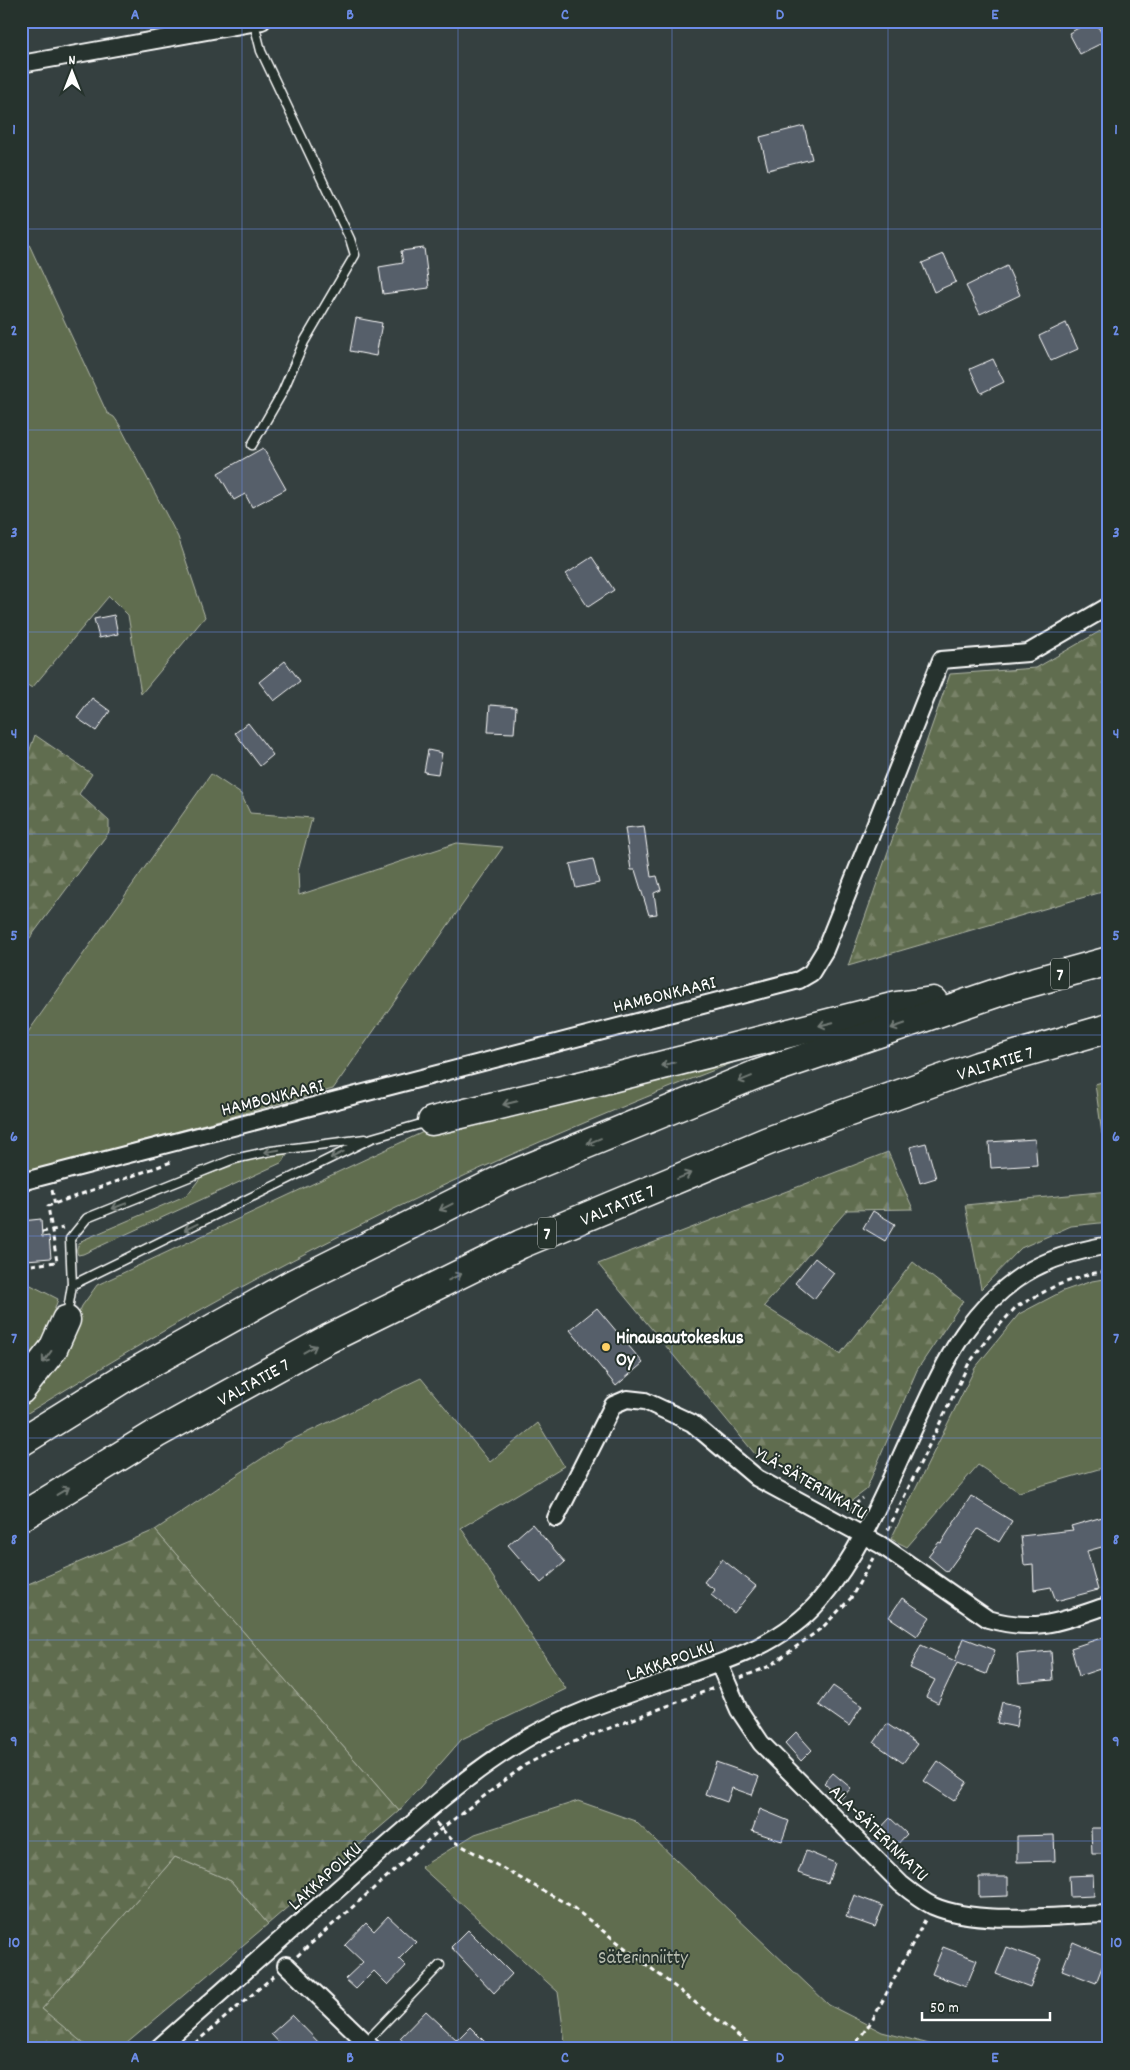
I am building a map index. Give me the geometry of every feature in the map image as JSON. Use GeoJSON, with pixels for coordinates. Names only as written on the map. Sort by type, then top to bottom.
{"type":"FeatureCollection","features":[{"type":"Feature","properties":{"kind":"highway","name":"7"},"geometry":{"type":"LineString","coordinates":[[21,1442],[124,1378],[294,1283],[504,1178],[756,1075],[1011,988],[1109,960]]}},
{"type":"Feature","properties":{"kind":"highway"},"geometry":{"type":"LineString","coordinates":[[432,1121],[610,1079],[896,1006],[1011,988]]}},
{"type":"Feature","properties":{"kind":"highway","name":"VALTATIE 7"},"geometry":{"type":"LineString","coordinates":[[21,1517],[156,1434],[328,1339],[521,1244],[768,1141],[978,1066],[1109,1028]]}},
{"type":"Feature","properties":{"kind":"highway"},"geometry":{"type":"LineString","coordinates":[[21,1390],[54,1349],[66,1320]]}},
{"type":"Feature","properties":{"kind":"street"},"geometry":{"type":"LineString","coordinates":[[21,64],[258,22]]}},
{"type":"Feature","properties":{"kind":"street","name":"HAMBONKAARI"},"geometry":{"type":"LineString","coordinates":[[21,1182],[800,980],[811,973],[825,950],[940,660],[1028,653],[1109,606]]}},
{"type":"Feature","properties":{"kind":"street","name":"LAKKAPOLKU"},"geometry":{"type":"LineString","coordinates":[[157,2049],[427,1812],[493,1759],[525,1739],[566,1718],[718,1664],[772,1640],[803,1617],[834,1582],[863,1534],[942,1368],[967,1326],[1004,1289],[1026,1273],[1082,1250],[1109,1245]]}},
{"type":"Feature","properties":{"kind":"street","name":"YLÄ-SÄTERINKATU"},"geometry":{"type":"LineString","coordinates":[[556,1518],[613,1405],[627,1399],[645,1401],[692,1423],[757,1478],[881,1544],[988,1619],[1006,1624],[1030,1627],[1051,1624],[1109,1605]]}},
{"type":"Feature","properties":{"kind":"street","name":"ALA-SÄTERINKATU"},"geometry":{"type":"LineString","coordinates":[[718,1664],[739,1710],[761,1743],[901,1884],[915,1895],[940,1908],[974,1916],[1109,1914]]}},
{"type":"Feature","properties":{"kind":"street"},"geometry":{"type":"LineString","coordinates":[[286,1965],[370,2045]]}},
{"type":"Feature","properties":{"kind":"lane"},"geometry":{"type":"LineString","coordinates":[[252,445],[282,393],[304,342],[355,255],[350,240],[261,51],[258,22]]}},
{"type":"Feature","properties":{"kind":"lane"},"geometry":{"type":"LineString","coordinates":[[66,1320],[72,1285],[70,1239],[87,1218],[234,1160],[271,1151],[372,1138],[432,1121]]}},
{"type":"Feature","properties":{"kind":"lane"},"geometry":{"type":"LineString","coordinates":[[72,1285],[372,1138]]}},
{"type":"Feature","properties":{"kind":"lane"},"geometry":{"type":"LineString","coordinates":[[370,2045],[440,1965]]}},
{"type":"Feature","properties":{"kind":"path"},"geometry":{"type":"LineString","coordinates":[[427,1812],[453,1841],[571,1906],[755,2049]]}},
{"type":"Feature","properties":{"kind":"path"},"geometry":{"type":"LineString","coordinates":[[852,2049],[873,2019],[929,1913]]}},
{"type":"Feature","properties":{"kind":"green space"},"geometry":{"type":"Polygon","coordinates":[[[132,21],[182,21],[140,29],[132,21]]]}},
{"type":"Feature","properties":{"kind":"green space"},"geometry":{"type":"Polygon","coordinates":[[[21,227],[107,413],[114,417],[119,424],[178,537],[205,617],[141,694],[128,615],[109,596],[32,688],[21,681],[21,227]]]}},
{"type":"Feature","properties":{"kind":"green space"},"geometry":{"type":"Polygon","coordinates":[[[1109,626],[1109,890],[848,966],[950,674],[1036,668],[1109,626]]]}},
{"type":"Feature","properties":{"kind":"green space"},"geometry":{"type":"Polygon","coordinates":[[[35,735],[92,774],[79,794],[109,821],[109,832],[21,950],[21,775],[35,735]]]}},
{"type":"Feature","properties":{"kind":"green space"},"geometry":{"type":"Polygon","coordinates":[[[211,774],[241,794],[250,813],[312,818],[298,871],[299,895],[457,843],[503,847],[333,1089],[21,1174],[21,1042],[211,774]]]}},
{"type":"Feature","properties":{"kind":"green space"},"geometry":{"type":"Polygon","coordinates":[[[741,1055],[735,1062],[615,1110],[496,1161],[321,1245],[202,1309],[21,1417],[21,1401],[66,1341],[82,1306],[97,1285],[434,1127],[741,1055]]]}},
{"type":"Feature","properties":{"kind":"green space"},"geometry":{"type":"Polygon","coordinates":[[[1109,1080],[1109,1133],[1102,1134],[1095,1084],[1109,1080]]]}},
{"type":"Feature","properties":{"kind":"green space"},"geometry":{"type":"Polygon","coordinates":[[[888,1152],[913,1209],[847,1210],[764,1306],[840,1354],[913,1262],[963,1301],[917,1370],[866,1490],[849,1503],[755,1454],[598,1264],[888,1152]]]}},
{"type":"Feature","properties":{"kind":"green space"},"geometry":{"type":"Polygon","coordinates":[[[282,1154],[287,1155],[283,1162],[78,1255],[78,1247],[83,1240],[187,1195],[201,1177],[251,1159],[282,1154]]]}},
{"type":"Feature","properties":{"kind":"green space"},"geometry":{"type":"Polygon","coordinates":[[[1109,1191],[1109,1222],[1071,1226],[1021,1248],[981,1289],[965,1205],[1109,1191]]]}},
{"type":"Feature","properties":{"kind":"green space"},"geometry":{"type":"Polygon","coordinates":[[[1109,1278],[1109,1466],[1019,1492],[978,1465],[907,1547],[891,1539],[975,1368],[1019,1314],[1063,1291],[1092,1281],[1109,1278]]]}},
{"type":"Feature","properties":{"kind":"green space"},"geometry":{"type":"Polygon","coordinates":[[[21,1280],[58,1299],[46,1336],[21,1371],[21,1280]]]}},
{"type":"Feature","properties":{"kind":"green space"},"geometry":{"type":"Polygon","coordinates":[[[421,1378],[490,1462],[538,1423],[564,1466],[461,1528],[566,1689],[462,1739],[399,1811],[155,1530],[285,1443],[421,1378]]]}},
{"type":"Feature","properties":{"kind":"green space"},"geometry":{"type":"Polygon","coordinates":[[[155,1530],[399,1811],[268,1924],[231,1881],[175,1857],[42,2009],[90,2049],[21,2049],[21,1587],[155,1530]]]}},
{"type":"Feature","properties":{"kind":"green space","name":"Säterinniitty"},"geometry":{"type":"Polygon","coordinates":[[[578,1801],[635,1821],[829,2005],[882,2032],[949,2049],[566,2049],[558,1992],[421,1867],[475,1834],[578,1801]]]}},
{"type":"Feature","properties":{"kind":"green space"},"geometry":{"type":"Polygon","coordinates":[[[175,1857],[231,1881],[268,1924],[120,2049],[90,2049],[42,2009],[175,1857]]]}},
{"type":"Feature","properties":{"kind":"building"},"geometry":{"type":"Polygon","coordinates":[[[1095,21],[1106,41],[1080,54],[1069,33],[1095,21]]]}},
{"type":"Feature","properties":{"kind":"building"},"geometry":{"type":"Polygon","coordinates":[[[804,126],[812,159],[768,170],[760,137],[804,126]]]}},
{"type":"Feature","properties":{"kind":"building"},"geometry":{"type":"Polygon","coordinates":[[[424,248],[429,288],[383,294],[379,267],[403,263],[401,251],[424,248]]]}},
{"type":"Feature","properties":{"kind":"building"},"geometry":{"type":"Polygon","coordinates":[[[944,254],[956,282],[934,292],[922,263],[944,254]]]}},
{"type":"Feature","properties":{"kind":"building"},"geometry":{"type":"Polygon","coordinates":[[[1007,266],[1020,295],[980,314],[966,286],[1007,266]]]}},
{"type":"Feature","properties":{"kind":"building"},"geometry":{"type":"Polygon","coordinates":[[[356,318],[382,323],[376,356],[350,351],[356,318]]]}},
{"type":"Feature","properties":{"kind":"building"},"geometry":{"type":"Polygon","coordinates":[[[1066,323],[1078,349],[1051,361],[1039,336],[1066,323]]]}},
{"type":"Feature","properties":{"kind":"building"},"geometry":{"type":"Polygon","coordinates":[[[993,359],[1004,382],[981,393],[970,369],[993,359]]]}},
{"type":"Feature","properties":{"kind":"building"},"geometry":{"type":"Polygon","coordinates":[[[263,448],[286,489],[252,507],[245,494],[234,500],[218,473],[263,448]]]}},
{"type":"Feature","properties":{"kind":"building"},"geometry":{"type":"Polygon","coordinates":[[[592,557],[614,590],[588,607],[566,574],[592,557]]]}},
{"type":"Feature","properties":{"kind":"building"},"geometry":{"type":"Polygon","coordinates":[[[114,615],[118,634],[99,638],[94,619],[114,615]]]}},
{"type":"Feature","properties":{"kind":"building"},"geometry":{"type":"Polygon","coordinates":[[[285,661],[300,681],[274,701],[259,682],[285,661]]]}},
{"type":"Feature","properties":{"kind":"building"},"geometry":{"type":"Polygon","coordinates":[[[92,698],[110,711],[96,731],[77,718],[92,698]]]}},
{"type":"Feature","properties":{"kind":"building"},"geometry":{"type":"Polygon","coordinates":[[[490,705],[516,707],[514,733],[488,732],[490,705]]]}},
{"type":"Feature","properties":{"kind":"building"},"geometry":{"type":"Polygon","coordinates":[[[248,723],[273,755],[260,766],[235,733],[248,723]]]}},
{"type":"Feature","properties":{"kind":"building"},"geometry":{"type":"Polygon","coordinates":[[[428,750],[442,753],[438,774],[424,772],[428,750]]]}},
{"type":"Feature","properties":{"kind":"building"},"geometry":{"type":"Polygon","coordinates":[[[644,826],[651,877],[657,876],[661,890],[654,893],[657,914],[649,915],[635,870],[631,870],[625,828],[644,826]]]}},
{"type":"Feature","properties":{"kind":"building"},"geometry":{"type":"Polygon","coordinates":[[[593,859],[599,883],[576,888],[570,864],[593,859]]]}},
{"type":"Feature","properties":{"kind":"building"},"geometry":{"type":"Polygon","coordinates":[[[1035,1139],[1037,1165],[991,1168],[989,1142],[1035,1139]]]}},
{"type":"Feature","properties":{"kind":"building"},"geometry":{"type":"Polygon","coordinates":[[[926,1143],[936,1178],[920,1183],[910,1147],[926,1143]]]}},
{"type":"Feature","properties":{"kind":"building"},"geometry":{"type":"Polygon","coordinates":[[[873,1211],[895,1224],[885,1241],[863,1228],[873,1211]]]}},
{"type":"Feature","properties":{"kind":"building"},"geometry":{"type":"Polygon","coordinates":[[[41,1219],[42,1237],[49,1236],[51,1258],[26,1260],[22,1221],[41,1219]]]}},
{"type":"Feature","properties":{"kind":"building"},"geometry":{"type":"Polygon","coordinates":[[[815,1258],[834,1273],[814,1299],[795,1283],[815,1258]]]}},
{"type":"Feature","properties":{"kind":"building","name":"Hinausautokeskus Oy"},"geometry":{"type":"Polygon","coordinates":[[[597,1308],[643,1363],[616,1386],[570,1330],[597,1308]]]}},
{"type":"Feature","properties":{"kind":"building"},"geometry":{"type":"Polygon","coordinates":[[[971,1496],[1012,1521],[999,1542],[978,1529],[947,1572],[928,1556],[939,1542],[941,1543],[971,1496]]]}},
{"type":"Feature","properties":{"kind":"building"},"geometry":{"type":"Polygon","coordinates":[[[1106,1516],[1109,1526],[1109,1545],[1087,1551],[1098,1590],[1056,1601],[1051,1587],[1034,1590],[1033,1564],[1024,1565],[1021,1536],[1073,1530],[1071,1526],[1106,1516]]]}},
{"type":"Feature","properties":{"kind":"building"},"geometry":{"type":"Polygon","coordinates":[[[532,1524],[565,1562],[541,1583],[508,1545],[532,1524]]]}},
{"type":"Feature","properties":{"kind":"building"},"geometry":{"type":"Polygon","coordinates":[[[722,1559],[756,1586],[734,1613],[711,1595],[715,1590],[704,1582],[722,1559]]]}},
{"type":"Feature","properties":{"kind":"building"},"geometry":{"type":"Polygon","coordinates":[[[902,1598],[930,1617],[917,1636],[889,1617],[902,1598]]]}},
{"type":"Feature","properties":{"kind":"building"},"geometry":{"type":"Polygon","coordinates":[[[1104,1637],[1109,1651],[1109,1666],[1079,1676],[1071,1648],[1104,1637]]]}},
{"type":"Feature","properties":{"kind":"building"},"geometry":{"type":"Polygon","coordinates":[[[964,1638],[995,1650],[986,1674],[957,1663],[938,1703],[926,1697],[935,1680],[910,1668],[921,1645],[955,1661],[964,1638]]]}},
{"type":"Feature","properties":{"kind":"building"},"geometry":{"type":"Polygon","coordinates":[[[1051,1651],[1053,1680],[1019,1683],[1017,1654],[1051,1651]]]}},
{"type":"Feature","properties":{"kind":"building"},"geometry":{"type":"Polygon","coordinates":[[[833,1686],[862,1706],[849,1726],[819,1705],[833,1686]]]}},
{"type":"Feature","properties":{"kind":"building"},"geometry":{"type":"Polygon","coordinates":[[[1002,1702],[1019,1706],[1016,1727],[997,1723],[1002,1702]]]}},
{"type":"Feature","properties":{"kind":"building"},"geometry":{"type":"Polygon","coordinates":[[[887,1724],[917,1744],[903,1763],[874,1743],[887,1724]]]}},
{"type":"Feature","properties":{"kind":"building"},"geometry":{"type":"Polygon","coordinates":[[[796,1732],[812,1750],[801,1761],[785,1743],[796,1732]]]}},
{"type":"Feature","properties":{"kind":"building"},"geometry":{"type":"Polygon","coordinates":[[[938,1761],[967,1782],[954,1801],[924,1781],[938,1761]]]}},
{"type":"Feature","properties":{"kind":"building"},"geometry":{"type":"Polygon","coordinates":[[[716,1762],[759,1777],[752,1795],[732,1788],[727,1802],[705,1794],[716,1762]]]}},
{"type":"Feature","properties":{"kind":"building"},"geometry":{"type":"Polygon","coordinates":[[[833,1773],[851,1788],[841,1799],[824,1783],[833,1773]]]}},
{"type":"Feature","properties":{"kind":"building"},"geometry":{"type":"Polygon","coordinates":[[[760,1809],[789,1821],[782,1841],[752,1831],[760,1809]]]}},
{"type":"Feature","properties":{"kind":"building"},"geometry":{"type":"Polygon","coordinates":[[[890,1818],[907,1834],[893,1849],[876,1833],[890,1818]]]}},
{"type":"Feature","properties":{"kind":"building"},"geometry":{"type":"Polygon","coordinates":[[[1091,1828],[1109,1828],[1109,1854],[1092,1854],[1091,1828]]]}},
{"type":"Feature","properties":{"kind":"building"},"geometry":{"type":"Polygon","coordinates":[[[1054,1835],[1055,1861],[1017,1862],[1017,1836],[1054,1835]]]}},
{"type":"Feature","properties":{"kind":"building"},"geometry":{"type":"Polygon","coordinates":[[[806,1851],[835,1863],[828,1883],[798,1873],[806,1851]]]}},
{"type":"Feature","properties":{"kind":"building"},"geometry":{"type":"Polygon","coordinates":[[[1093,1875],[1094,1896],[1070,1897],[1069,1876],[1093,1875]]]}},
{"type":"Feature","properties":{"kind":"building"},"geometry":{"type":"Polygon","coordinates":[[[979,1877],[1008,1877],[1008,1896],[979,1897],[979,1877]]]}},
{"type":"Feature","properties":{"kind":"building"},"geometry":{"type":"Polygon","coordinates":[[[854,1895],[883,1906],[875,1927],[846,1917],[854,1895]]]}},
{"type":"Feature","properties":{"kind":"building"},"geometry":{"type":"Polygon","coordinates":[[[388,1916],[416,1942],[399,1959],[406,1966],[388,1985],[374,1971],[356,1989],[345,1979],[363,1962],[345,1945],[366,1923],[374,1931],[388,1916]]]}},
{"type":"Feature","properties":{"kind":"building"},"geometry":{"type":"Polygon","coordinates":[[[468,1930],[512,1974],[494,1993],[451,1947],[468,1930]]]}},
{"type":"Feature","properties":{"kind":"building"},"geometry":{"type":"Polygon","coordinates":[[[1073,1942],[1106,1956],[1096,1983],[1062,1970],[1073,1942]]]}},
{"type":"Feature","properties":{"kind":"building"},"geometry":{"type":"Polygon","coordinates":[[[943,1947],[977,1960],[966,1987],[932,1974],[943,1947]]]}},
{"type":"Feature","properties":{"kind":"building"},"geometry":{"type":"Polygon","coordinates":[[[1007,1947],[1041,1960],[1030,1987],[996,1974],[1007,1947]]]}},
{"type":"Feature","properties":{"kind":"building"},"geometry":{"type":"Polygon","coordinates":[[[426,2011],[457,2040],[470,2027],[492,2049],[410,2049],[400,2038],[426,2011]]]}},
{"type":"Feature","properties":{"kind":"building"},"geometry":{"type":"Polygon","coordinates":[[[292,2015],[325,2049],[285,2049],[271,2034],[292,2015]]]}},
{"type":"Feature","properties":{"kind":"place","name":"Hinausautokeskus Oy"},"geometry":{"type":"Point","coordinates":[606,1347]}}]}
